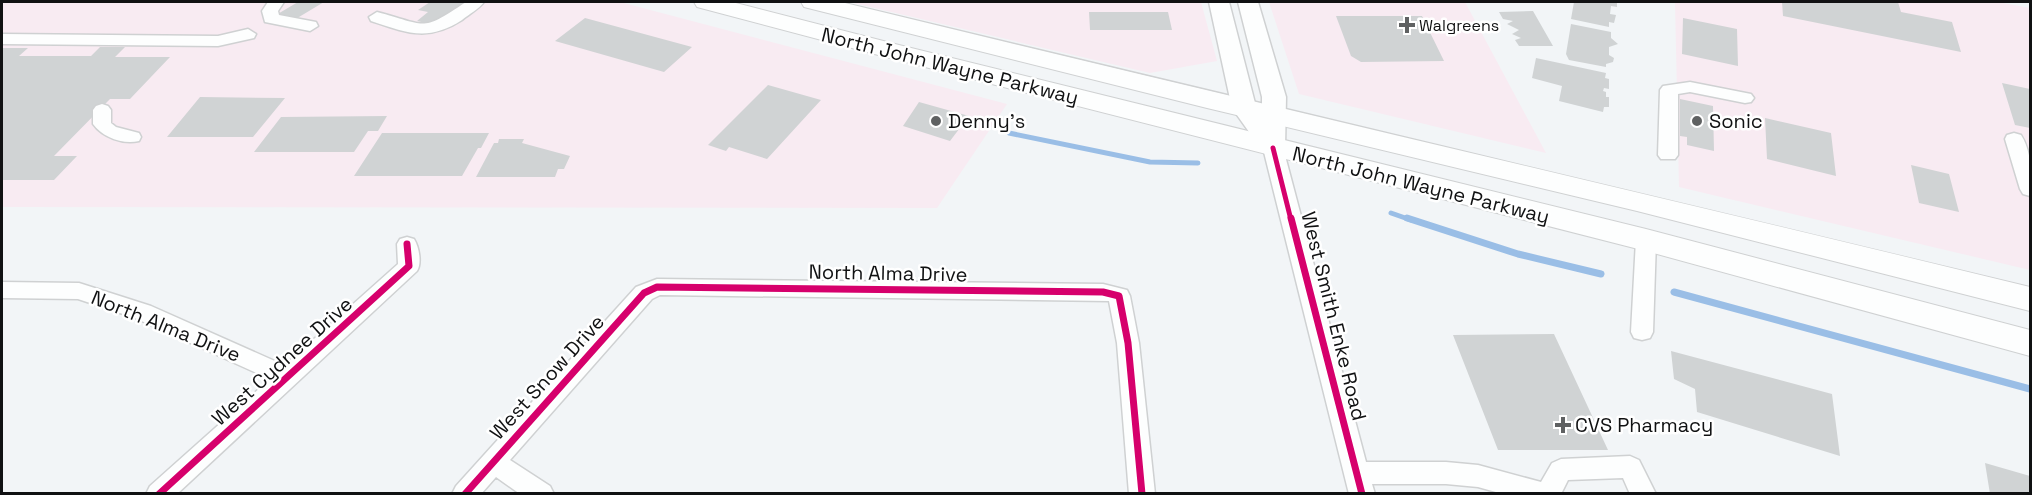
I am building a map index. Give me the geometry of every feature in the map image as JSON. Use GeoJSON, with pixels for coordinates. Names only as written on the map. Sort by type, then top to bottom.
{"type":"FeatureCollection","features":[{"type":"Feature","properties":{"kind":"highway","name":"North John Wayne Parkway"},"geometry":{"type":"LineString","coordinates":[[706,2],[1273,148],[1646,240],[2031,343]]}},
{"type":"Feature","properties":{"kind":"highway"},"geometry":{"type":"LineString","coordinates":[[813,2],[1244,108],[1637,201],[2031,299]]}},
{"type":"Feature","properties":{"kind":"main road","name":"West Smith Enke Road"},"geometry":{"type":"LineString","coordinates":[[1220,2],[1244,108],[1273,148]]}},
{"type":"Feature","properties":{"kind":"main road","name":"West Smith Enke Road"},"geometry":{"type":"LineString","coordinates":[[1248,2],[1274,98],[1273,148]]}},
{"type":"Feature","properties":{"kind":"street"},"geometry":{"type":"LineString","coordinates":[[277,2],[270,11],[271,18],[316,22]]}},
{"type":"Feature","properties":{"kind":"street"},"geometry":{"type":"LineString","coordinates":[[376,17],[421,32],[440,26],[476,2]]}},
{"type":"Feature","properties":{"kind":"street"},"geometry":{"type":"LineString","coordinates":[[2,39],[218,42],[248,34]]}},
{"type":"Feature","properties":{"kind":"street"},"geometry":{"type":"LineString","coordinates":[[1668,155],[1669,90],[1690,87],[1745,98]]}},
{"type":"Feature","properties":{"kind":"street"},"geometry":{"type":"LineString","coordinates":[[102,110],[102,123],[109,130],[132,137]]}},
{"type":"Feature","properties":{"kind":"street"},"geometry":{"type":"LineString","coordinates":[[2014,138],[2031,189]]}},
{"type":"Feature","properties":{"kind":"street","name":"West Smith Enke Road"},"geometry":{"type":"LineString","coordinates":[[1273,148],[1359,483]]}},
{"type":"Feature","properties":{"kind":"street"},"geometry":{"type":"LineString","coordinates":[[1642,332],[1646,240]]}},
{"type":"Feature","properties":{"kind":"street","name":"West Cydnee Drive"},"geometry":{"type":"LineString","coordinates":[[159,494],[409,266],[407,244]]}},
{"type":"Feature","properties":{"kind":"street","name":"North Alma Drive"},"geometry":{"type":"LineString","coordinates":[[657,287],[1103,292],[1119,296],[1128,343],[1142,494]]}},
{"type":"Feature","properties":{"kind":"street","name":"West Snow Drive"},"geometry":{"type":"LineString","coordinates":[[465,494],[644,293],[657,287]]}},
{"type":"Feature","properties":{"kind":"street","name":"North Alma Drive"},"geometry":{"type":"LineString","coordinates":[[2,290],[79,291],[143,312],[274,371],[293,373]]}},
{"type":"Feature","properties":{"kind":"street"},"geometry":{"type":"LineString","coordinates":[[493,462],[541,494]]}},
{"type":"Feature","properties":{"kind":"street"},"geometry":{"type":"LineString","coordinates":[[1359,483],[1446,473],[1482,485],[1546,494],[1561,471],[1630,467],[1643,494]]}},
{"type":"Feature","properties":{"kind":"shaded area"},"geometry":{"type":"Polygon","coordinates":[[[2,2],[620,2],[1007,104],[937,208],[2,207],[2,2]]]}},
{"type":"Feature","properties":{"kind":"shaded area"},"geometry":{"type":"Polygon","coordinates":[[[849,2],[1201,2],[1217,61],[1150,73],[849,2]]]}},
{"type":"Feature","properties":{"kind":"shaded area"},"geometry":{"type":"Polygon","coordinates":[[[1269,2],[1465,2],[1546,153],[1299,94],[1269,2]]]}},
{"type":"Feature","properties":{"kind":"shaded area"},"geometry":{"type":"Polygon","coordinates":[[[1675,2],[1997,2],[2030,8],[2030,270],[1679,187],[1675,2]]]}},
{"type":"Feature","properties":{"kind":"building"},"geometry":{"type":"Polygon","coordinates":[[[298,2],[324,2],[294,20],[276,15],[298,2]]]}},
{"type":"Feature","properties":{"kind":"building"},"geometry":{"type":"Polygon","coordinates":[[[430,2],[466,2],[434,25],[417,21],[428,12],[418,10],[430,2]]]}},
{"type":"Feature","properties":{"kind":"building"},"geometry":{"type":"Polygon","coordinates":[[[1574,2],[1617,2],[1617,7],[1611,6],[1610,14],[1616,15],[1614,23],[1609,22],[1609,27],[1571,19],[1574,2]]]}},
{"type":"Feature","properties":{"kind":"building"},"geometry":{"type":"Polygon","coordinates":[[[1782,2],[1898,2],[1901,12],[1952,22],[1961,52],[1783,16],[1782,2]]]}},
{"type":"Feature","properties":{"kind":"building"},"geometry":{"type":"Polygon","coordinates":[[[1533,11],[1553,46],[1519,46],[1515,40],[1521,38],[1512,34],[1519,30],[1507,24],[1513,21],[1503,19],[1499,12],[1533,11]]]}},
{"type":"Feature","properties":{"kind":"building"},"geometry":{"type":"Polygon","coordinates":[[[1089,12],[1168,12],[1172,30],[1090,30],[1089,12]]]}},
{"type":"Feature","properties":{"kind":"building","name":"Walgreens"},"geometry":{"type":"Polygon","coordinates":[[[1336,16],[1422,16],[1444,61],[1361,62],[1351,56],[1336,16]]]}},
{"type":"Feature","properties":{"kind":"building"},"geometry":{"type":"Polygon","coordinates":[[[585,18],[692,47],[664,72],[555,41],[585,18]]]}},
{"type":"Feature","properties":{"kind":"building"},"geometry":{"type":"Polygon","coordinates":[[[1683,18],[1737,29],[1738,66],[1682,54],[1683,18]]]}},
{"type":"Feature","properties":{"kind":"building"},"geometry":{"type":"Polygon","coordinates":[[[1571,24],[1611,32],[1611,38],[1618,44],[1609,47],[1609,55],[1614,58],[1613,62],[1606,64],[1606,67],[1569,60],[1566,54],[1571,24]]]}},
{"type":"Feature","properties":{"kind":"building"},"geometry":{"type":"Polygon","coordinates":[[[100,47],[125,47],[115,57],[170,57],[130,99],[110,99],[54,156],[77,156],[54,180],[2,180],[2,48],[28,48],[19,56],[91,56],[100,47]]]}},
{"type":"Feature","properties":{"kind":"building"},"geometry":{"type":"Polygon","coordinates":[[[1536,58],[1606,73],[1605,78],[1609,79],[1609,89],[1604,88],[1603,91],[1606,92],[1606,97],[1609,97],[1609,107],[1604,107],[1603,112],[1559,101],[1562,86],[1532,78],[1536,58]]]}},
{"type":"Feature","properties":{"kind":"building"},"geometry":{"type":"Polygon","coordinates":[[[2002,83],[2030,89],[2030,128],[2015,125],[2002,83]]]}},
{"type":"Feature","properties":{"kind":"building"},"geometry":{"type":"Polygon","coordinates":[[[768,85],[821,100],[767,159],[729,147],[726,151],[708,145],[768,85]]]}},
{"type":"Feature","properties":{"kind":"building"},"geometry":{"type":"Polygon","coordinates":[[[200,97],[285,98],[253,137],[167,137],[200,97]]]}},
{"type":"Feature","properties":{"kind":"building","name":"Sonic"},"geometry":{"type":"Polygon","coordinates":[[[1680,99],[1713,106],[1714,151],[1687,145],[1687,137],[1680,136],[1680,99]]]}},
{"type":"Feature","properties":{"kind":"building","name":"Denny's"},"geometry":{"type":"Polygon","coordinates":[[[919,102],[969,116],[950,141],[903,126],[919,102]]]}},
{"type":"Feature","properties":{"kind":"building"},"geometry":{"type":"Polygon","coordinates":[[[387,116],[378,131],[368,131],[354,152],[254,152],[281,117],[387,116]]]}},
{"type":"Feature","properties":{"kind":"building"},"geometry":{"type":"Polygon","coordinates":[[[1765,118],[1831,133],[1836,176],[1767,159],[1765,118]]]}},
{"type":"Feature","properties":{"kind":"building"},"geometry":{"type":"Polygon","coordinates":[[[382,133],[489,133],[462,176],[354,176],[382,133]]]}},
{"type":"Feature","properties":{"kind":"building"},"geometry":{"type":"Polygon","coordinates":[[[499,139],[524,139],[522,143],[570,156],[564,169],[558,169],[555,177],[476,177],[494,143],[498,143],[499,139]]]}},
{"type":"Feature","properties":{"kind":"building"},"geometry":{"type":"Polygon","coordinates":[[[1911,165],[1949,174],[1959,212],[1919,203],[1911,165]]]}},
{"type":"Feature","properties":{"kind":"building","name":"CVS Pharmacy"},"geometry":{"type":"Polygon","coordinates":[[[1554,334],[1608,450],[1498,450],[1453,335],[1554,334]]]}},
{"type":"Feature","properties":{"kind":"building"},"geometry":{"type":"Polygon","coordinates":[[[1671,351],[1832,394],[1840,456],[1697,412],[1695,389],[1674,379],[1671,351]]]}},
{"type":"Feature","properties":{"kind":"building"},"geometry":{"type":"Polygon","coordinates":[[[1985,463],[2030,476],[2030,494],[1990,494],[1985,463]]]}},
{"type":"Feature","properties":{"kind":"waterway"},"geometry":{"type":"LineString","coordinates":[[1009,133],[1150,162],[1198,163]]}},
{"type":"Feature","properties":{"kind":"waterway"},"geometry":{"type":"LineString","coordinates":[[1391,213],[1411,220]]}},
{"type":"Feature","properties":{"kind":"waterway"},"geometry":{"type":"LineString","coordinates":[[1407,218],[1518,254],[1601,274]]}},
{"type":"Feature","properties":{"kind":"waterway"},"geometry":{"type":"LineString","coordinates":[[1674,292],[2030,389]]}},
{"type":"Feature","properties":{"kind":"cycle path"},"geometry":{"type":"LineString","coordinates":[[1273,148],[1362,494]]}},
{"type":"Feature","properties":{"kind":"cycle path"},"geometry":{"type":"LineString","coordinates":[[159,494],[409,266],[407,244]]}},
{"type":"Feature","properties":{"kind":"cycle path"},"geometry":{"type":"LineString","coordinates":[[465,494],[644,293],[657,287],[1103,292],[1119,296],[1128,343],[1142,494]]}},
{"type":"Feature","properties":{"kind":"place","name":"Walgreens"},"geometry":{"type":"Point","coordinates":[1407,25]}},
{"type":"Feature","properties":{"kind":"place","name":"Denny's"},"geometry":{"type":"Point","coordinates":[936,121]}},
{"type":"Feature","properties":{"kind":"place","name":"Sonic"},"geometry":{"type":"Point","coordinates":[1697,121]}},
{"type":"Feature","properties":{"kind":"place","name":"CVS Pharmacy"},"geometry":{"type":"Point","coordinates":[1563,425]}}]}
